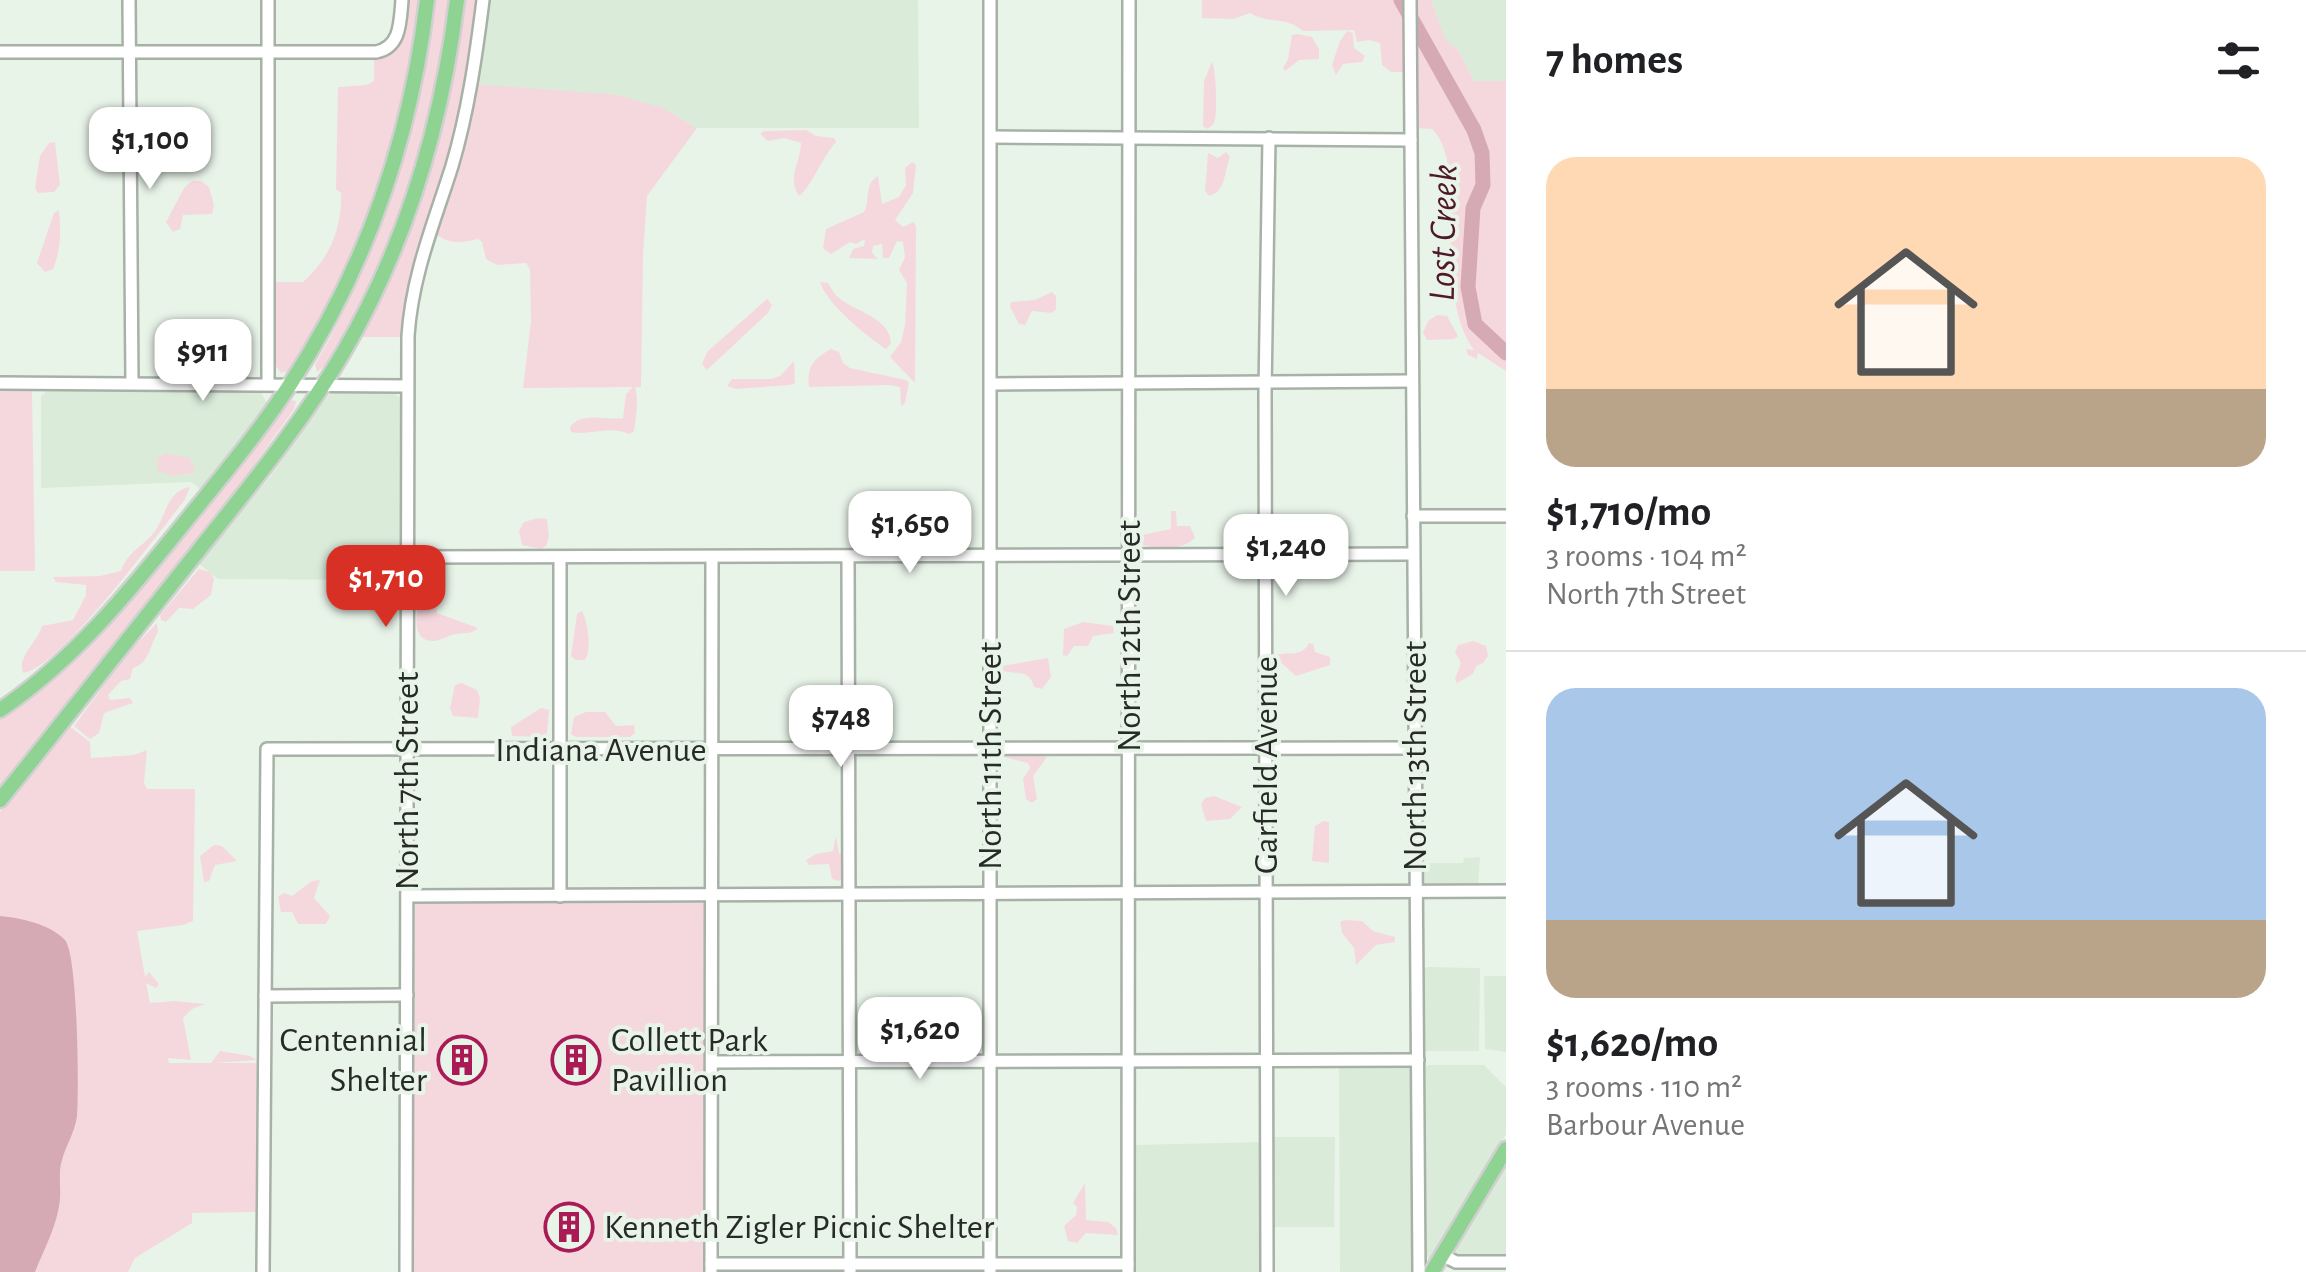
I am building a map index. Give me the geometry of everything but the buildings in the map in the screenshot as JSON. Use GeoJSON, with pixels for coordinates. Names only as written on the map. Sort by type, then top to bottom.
{"type":"FeatureCollection","features":[{"type":"Feature","properties":{"kind":"main road"},"geometry":{"type":"LineString","coordinates":[[0,710],[56,668],[106,619],[232,463],[290,384],[345,289],[381,204],[414,85],[428,0]]}},
{"type":"Feature","properties":{"kind":"main road"},"geometry":{"type":"LineString","coordinates":[[0,800],[285,440],[324,384],[369,303],[414,195],[445,82],[457,0]]}},
{"type":"Feature","properties":{"kind":"main road"},"geometry":{"type":"LineString","coordinates":[[1432,1272],[1506,1149]]}},
{"type":"Feature","properties":{"kind":"street"},"geometry":{"type":"LineString","coordinates":[[129,0],[132,384]]}},
{"type":"Feature","properties":{"kind":"street"},"geometry":{"type":"LineString","coordinates":[[268,0],[268,384]]}},
{"type":"Feature","properties":{"kind":"street"},"geometry":{"type":"LineString","coordinates":[[0,52],[376,52],[392,46],[402,0]]}},
{"type":"Feature","properties":{"kind":"street","name":"North 7th Street"},"geometry":{"type":"LineString","coordinates":[[406,1272],[406,386],[413,286],[465,116],[483,0]]}},
{"type":"Feature","properties":{"kind":"street","name":"North 11th Street"},"geometry":{"type":"LineString","coordinates":[[990,0],[990,1268]]}},
{"type":"Feature","properties":{"kind":"street","name":"North 12th Street"},"geometry":{"type":"LineString","coordinates":[[1128,1268],[1129,0]]}},
{"type":"Feature","properties":{"kind":"street","name":"North 13th Street"},"geometry":{"type":"LineString","coordinates":[[1410,0],[1419,1272]]}},
{"type":"Feature","properties":{"kind":"street"},"geometry":{"type":"LineString","coordinates":[[991,137],[1411,140]]}},
{"type":"Feature","properties":{"kind":"street","name":"Garfield Avenue"},"geometry":{"type":"LineString","coordinates":[[1267,1272],[1269,138]]}},
{"type":"Feature","properties":{"kind":"street"},"geometry":{"type":"LineString","coordinates":[[991,384],[1412,382]]}},
{"type":"Feature","properties":{"kind":"street"},"geometry":{"type":"LineString","coordinates":[[0,384],[406,386]]}},
{"type":"Feature","properties":{"kind":"street"},"geometry":{"type":"LineString","coordinates":[[1413,516],[1506,516]]}},
{"type":"Feature","properties":{"kind":"street"},"geometry":{"type":"LineString","coordinates":[[407,558],[1413,554]]}},
{"type":"Feature","properties":{"kind":"street"},"geometry":{"type":"LineString","coordinates":[[848,556],[850,1268]]}},
{"type":"Feature","properties":{"kind":"street"},"geometry":{"type":"LineString","coordinates":[[560,557],[560,896]]}},
{"type":"Feature","properties":{"kind":"street"},"geometry":{"type":"LineString","coordinates":[[712,557],[711,1268],[1128,1268]]}},
{"type":"Feature","properties":{"kind":"street","name":"Indiana Avenue"},"geometry":{"type":"LineString","coordinates":[[264,996],[267,749],[1415,748]]}},
{"type":"Feature","properties":{"kind":"street"},"geometry":{"type":"LineString","coordinates":[[407,896],[1506,891]]}},
{"type":"Feature","properties":{"kind":"street"},"geometry":{"type":"LineString","coordinates":[[264,1272],[264,996],[407,995]]}},
{"type":"Feature","properties":{"kind":"street"},"geometry":{"type":"LineString","coordinates":[[712,1062],[1418,1060]]}},
{"type":"Feature","properties":{"kind":"street"},"geometry":{"type":"LineString","coordinates":[[1442,1255],[1456,1262],[1506,1262]]}},
{"type":"Feature","properties":{"kind":"shaded area"},"geometry":{"type":"Polygon","coordinates":[[[405,0],[420,0],[413,49],[376,192],[359,239],[316,328],[290,370],[281,373],[273,362],[272,282],[303,282],[333,242],[341,206],[341,193],[336,189],[338,87],[374,81],[374,56],[384,54],[396,44],[405,0]]]}},
{"type":"Feature","properties":{"kind":"shaded area"},"geometry":{"type":"Polygon","coordinates":[[[434,0],[451,0],[416,170],[369,291],[334,352],[317,372],[315,365],[358,279],[393,188],[418,95],[434,0]]]}},
{"type":"Feature","properties":{"kind":"shaded area"},"geometry":{"type":"Polygon","coordinates":[[[464,0],[479,0],[459,114],[412,277],[402,337],[360,337],[398,256],[427,173],[449,88],[464,0]]]}},
{"type":"Feature","properties":{"kind":"shaded area"},"geometry":{"type":"Polygon","coordinates":[[[487,0],[918,0],[919,128],[697,128],[663,108],[475,84],[487,0]]]}},
{"type":"Feature","properties":{"kind":"shaded area"},"geometry":{"type":"Polygon","coordinates":[[[1202,0],[1404,0],[1404,72],[1391,72],[1382,65],[1380,43],[1357,42],[1354,30],[1303,31],[1290,23],[1250,13],[1233,19],[1202,18],[1202,0]]]}},
{"type":"Feature","properties":{"kind":"shaded area"},"geometry":{"type":"Polygon","coordinates":[[[1416,0],[1431,0],[1446,40],[1458,50],[1474,81],[1506,81],[1506,371],[1478,353],[1477,359],[1468,355],[1466,349],[1474,350],[1461,325],[1454,295],[1449,171],[1443,147],[1432,129],[1415,128],[1416,0]]]}},
{"type":"Feature","properties":{"kind":"shaded area"},"geometry":{"type":"Polygon","coordinates":[[[1431,0],[1506,0],[1506,81],[1474,81],[1458,50],[1446,41],[1431,0]]]}},
{"type":"Feature","properties":{"kind":"shaded area"},"geometry":{"type":"Polygon","coordinates":[[[1347,31],[1353,33],[1354,48],[1365,56],[1362,62],[1343,64],[1336,75],[1332,65],[1347,31]]]}},
{"type":"Feature","properties":{"kind":"shaded area"},"geometry":{"type":"Polygon","coordinates":[[[1292,35],[1312,37],[1319,49],[1319,59],[1299,60],[1285,71],[1292,35]]]}},
{"type":"Feature","properties":{"kind":"shaded area"},"geometry":{"type":"Polygon","coordinates":[[[1212,62],[1216,112],[1214,123],[1207,129],[1203,126],[1204,81],[1212,62]]]}},
{"type":"Feature","properties":{"kind":"shaded area"},"geometry":{"type":"Polygon","coordinates":[[[475,84],[618,95],[663,108],[697,128],[647,196],[641,387],[635,387],[636,420],[634,431],[629,434],[614,430],[571,432],[570,427],[581,419],[623,418],[626,394],[633,387],[523,388],[531,321],[530,269],[526,263],[497,265],[486,259],[478,239],[454,242],[433,232],[475,84]]]}},
{"type":"Feature","properties":{"kind":"shaded area"},"geometry":{"type":"Polygon","coordinates":[[[806,130],[836,142],[799,196],[794,176],[801,143],[784,138],[768,141],[760,134],[806,130]]]}},
{"type":"Feature","properties":{"kind":"shaded area"},"geometry":{"type":"Polygon","coordinates":[[[55,142],[60,185],[54,192],[38,193],[35,188],[40,156],[49,143],[55,142]]]}},
{"type":"Feature","properties":{"kind":"shaded area"},"geometry":{"type":"Polygon","coordinates":[[[1226,152],[1230,157],[1224,181],[1209,196],[1205,191],[1208,153],[1218,158],[1226,152]]]}},
{"type":"Feature","properties":{"kind":"shaded area"},"geometry":{"type":"Polygon","coordinates":[[[912,162],[916,165],[913,193],[895,220],[903,227],[914,222],[916,227],[915,383],[890,357],[901,342],[905,325],[907,283],[899,270],[905,257],[903,242],[897,241],[889,258],[883,258],[882,244],[873,246],[872,253],[878,259],[849,258],[853,249],[864,246],[865,239],[856,244],[850,242],[831,254],[823,248],[826,229],[864,212],[870,184],[878,176],[882,204],[899,197],[906,185],[905,168],[912,162]]]}},
{"type":"Feature","properties":{"kind":"shaded area"},"geometry":{"type":"Polygon","coordinates":[[[192,181],[209,187],[212,214],[183,215],[180,229],[173,232],[166,222],[184,188],[192,181]]]}},
{"type":"Feature","properties":{"kind":"shaded area"},"geometry":{"type":"Polygon","coordinates":[[[59,210],[58,255],[53,269],[45,272],[37,263],[54,213],[59,210]]]}},
{"type":"Feature","properties":{"kind":"shaded area"},"geometry":{"type":"Polygon","coordinates":[[[820,282],[828,283],[838,297],[884,327],[891,343],[886,349],[838,309],[820,282]]]}},
{"type":"Feature","properties":{"kind":"shaded area"},"geometry":{"type":"Polygon","coordinates":[[[1052,292],[1056,309],[1052,313],[1032,311],[1025,325],[1019,324],[1011,302],[1035,300],[1052,292]]]}},
{"type":"Feature","properties":{"kind":"shaded area"},"geometry":{"type":"Polygon","coordinates":[[[767,299],[772,305],[768,313],[707,370],[702,364],[707,352],[767,299]]]}},
{"type":"Feature","properties":{"kind":"shaded area"},"geometry":{"type":"Polygon","coordinates":[[[1437,315],[1447,316],[1458,336],[1427,340],[1423,333],[1428,321],[1437,315]]]}},
{"type":"Feature","properties":{"kind":"shaded area"},"geometry":{"type":"Polygon","coordinates":[[[831,349],[839,352],[850,368],[906,380],[909,383],[905,403],[901,406],[900,387],[889,385],[809,387],[812,364],[831,349]]]}},
{"type":"Feature","properties":{"kind":"shaded area"},"geometry":{"type":"Polygon","coordinates":[[[794,361],[795,383],[790,385],[736,389],[727,386],[732,379],[780,376],[794,361]]]}},
{"type":"Feature","properties":{"kind":"shaded area"},"geometry":{"type":"Polygon","coordinates":[[[0,387],[32,390],[35,571],[0,571],[0,387]]]}},
{"type":"Feature","properties":{"kind":"shaded area"},"geometry":{"type":"Polygon","coordinates":[[[51,388],[259,390],[267,403],[202,490],[191,482],[41,488],[41,396],[51,388]]]}},
{"type":"Feature","properties":{"kind":"shaded area"},"geometry":{"type":"Polygon","coordinates":[[[336,391],[392,391],[400,398],[403,580],[218,579],[198,563],[270,477],[328,396],[336,391]]]}},
{"type":"Feature","properties":{"kind":"shaded area"},"geometry":{"type":"Polygon","coordinates":[[[292,400],[296,401],[294,409],[210,527],[0,790],[0,717],[43,684],[121,610],[292,400]]]}},
{"type":"Feature","properties":{"kind":"shaded area"},"geometry":{"type":"Polygon","coordinates":[[[166,453],[189,458],[195,468],[193,473],[172,476],[158,471],[157,459],[166,453]]]}},
{"type":"Feature","properties":{"kind":"shaded area"},"geometry":{"type":"Polygon","coordinates":[[[190,487],[184,501],[83,626],[39,666],[23,673],[25,655],[42,626],[73,620],[86,595],[86,585],[56,582],[53,577],[100,576],[121,571],[157,529],[175,494],[190,487]]]}},
{"type":"Feature","properties":{"kind":"shaded area"},"geometry":{"type":"Polygon","coordinates":[[[1171,511],[1176,511],[1177,526],[1190,526],[1195,538],[1170,548],[1143,545],[1142,535],[1171,529],[1171,511]]]}},
{"type":"Feature","properties":{"kind":"shaded area"},"geometry":{"type":"Polygon","coordinates":[[[547,519],[546,546],[541,549],[522,545],[519,531],[524,522],[547,519]]]}},
{"type":"Feature","properties":{"kind":"shaded area"},"geometry":{"type":"Polygon","coordinates":[[[199,569],[210,572],[214,579],[211,595],[193,609],[179,608],[166,622],[161,620],[160,615],[199,569]]]}},
{"type":"Feature","properties":{"kind":"shaded area"},"geometry":{"type":"Polygon","coordinates":[[[426,589],[433,591],[437,613],[478,628],[436,641],[425,640],[416,620],[426,589]]]}},
{"type":"Feature","properties":{"kind":"shaded area"},"geometry":{"type":"Polygon","coordinates":[[[582,611],[588,649],[585,660],[576,660],[571,656],[577,614],[582,611]]]}},
{"type":"Feature","properties":{"kind":"shaded area"},"geometry":{"type":"Polygon","coordinates":[[[1083,622],[1113,626],[1114,633],[1093,636],[1088,646],[1074,646],[1067,656],[1063,655],[1064,629],[1083,622]]]}},
{"type":"Feature","properties":{"kind":"shaded area"},"geometry":{"type":"Polygon","coordinates":[[[157,623],[158,632],[146,658],[133,668],[130,679],[121,681],[108,695],[110,700],[130,698],[133,703],[104,713],[99,733],[90,739],[74,726],[127,654],[157,623]]]}},
{"type":"Feature","properties":{"kind":"shaded area"},"geometry":{"type":"Polygon","coordinates":[[[1473,641],[1486,646],[1488,656],[1473,674],[1457,683],[1461,663],[1455,652],[1458,645],[1473,641]]]}},
{"type":"Feature","properties":{"kind":"shaded area"},"geometry":{"type":"Polygon","coordinates":[[[1309,643],[1315,652],[1330,657],[1330,665],[1296,676],[1274,656],[1298,653],[1309,643]]]}},
{"type":"Feature","properties":{"kind":"shaded area"},"geometry":{"type":"Polygon","coordinates":[[[1048,658],[1051,677],[1042,689],[1034,687],[1026,675],[1003,671],[1002,666],[1048,658]]]}},
{"type":"Feature","properties":{"kind":"shaded area"},"geometry":{"type":"Polygon","coordinates":[[[462,683],[477,690],[478,718],[453,716],[450,708],[455,685],[462,683]]]}},
{"type":"Feature","properties":{"kind":"shaded area"},"geometry":{"type":"Polygon","coordinates":[[[541,708],[549,710],[547,733],[539,737],[512,736],[511,727],[541,708]]]}},
{"type":"Feature","properties":{"kind":"shaded area"},"geometry":{"type":"Polygon","coordinates":[[[586,712],[605,712],[616,726],[634,725],[635,733],[630,737],[576,737],[571,734],[574,717],[586,712]]]}},
{"type":"Feature","properties":{"kind":"shaded area"},"geometry":{"type":"Polygon","coordinates":[[[69,726],[90,742],[91,758],[134,755],[147,750],[147,789],[195,789],[193,921],[137,931],[145,977],[149,972],[159,984],[156,988],[146,983],[150,1003],[205,1004],[183,1018],[191,1060],[168,1058],[169,1063],[211,1063],[220,1051],[257,1060],[216,1063],[261,1063],[260,1212],[192,1213],[192,1223],[135,1258],[128,1272],[0,1272],[0,812],[69,726]]]}},
{"type":"Feature","properties":{"kind":"shaded area"},"geometry":{"type":"Polygon","coordinates":[[[1000,756],[1047,757],[1033,776],[1037,799],[1032,803],[1026,799],[1023,779],[1030,768],[1028,763],[1000,756]]]}},
{"type":"Feature","properties":{"kind":"shaded area"},"geometry":{"type":"Polygon","coordinates":[[[1214,796],[1242,807],[1230,819],[1206,821],[1201,804],[1205,798],[1214,796]]]}},
{"type":"Feature","properties":{"kind":"shaded area"},"geometry":{"type":"Polygon","coordinates":[[[1329,822],[1329,863],[1312,861],[1315,826],[1329,822]]]}},
{"type":"Feature","properties":{"kind":"shaded area"},"geometry":{"type":"Polygon","coordinates":[[[836,836],[839,854],[844,852],[843,878],[839,881],[832,879],[829,864],[809,865],[806,860],[833,851],[836,836]]]}},
{"type":"Feature","properties":{"kind":"shaded area"},"geometry":{"type":"Polygon","coordinates":[[[214,845],[222,846],[237,861],[215,865],[209,881],[204,882],[200,856],[214,845]]]}},
{"type":"Feature","properties":{"kind":"shaded area"},"geometry":{"type":"Polygon","coordinates":[[[1480,857],[1478,884],[1422,882],[1422,863],[1463,863],[1464,858],[1480,857]]]}},
{"type":"Feature","properties":{"kind":"shaded area"},"geometry":{"type":"Polygon","coordinates":[[[320,880],[314,898],[330,916],[326,924],[298,924],[292,912],[281,912],[278,897],[284,893],[292,896],[312,881],[320,880]]]}},
{"type":"Feature","properties":{"kind":"shaded area"},"geometry":{"type":"Polygon","coordinates":[[[415,901],[705,903],[705,1272],[413,1272],[415,901]]]}},
{"type":"Feature","properties":{"kind":"shaded area"},"geometry":{"type":"Polygon","coordinates":[[[0,916],[35,923],[59,934],[65,940],[73,970],[77,1116],[61,1165],[57,1218],[35,1272],[0,1272],[0,916]]]}},
{"type":"Feature","properties":{"kind":"shaded area"},"geometry":{"type":"Polygon","coordinates":[[[1362,921],[1373,931],[1395,937],[1395,942],[1376,945],[1356,965],[1354,948],[1342,933],[1340,922],[1362,921]]]}},
{"type":"Feature","properties":{"kind":"shaded area"},"geometry":{"type":"Polygon","coordinates":[[[1480,968],[1479,1051],[1424,1051],[1423,970],[1480,968]]]}},
{"type":"Feature","properties":{"kind":"shaded area"},"geometry":{"type":"Polygon","coordinates":[[[1484,976],[1506,976],[1506,1052],[1485,1049],[1484,976]]]}},
{"type":"Feature","properties":{"kind":"shaded area"},"geometry":{"type":"Polygon","coordinates":[[[1343,1065],[1404,1065],[1410,1069],[1412,1272],[1340,1272],[1339,1069],[1343,1065]]]}},
{"type":"Feature","properties":{"kind":"shaded area"},"geometry":{"type":"Polygon","coordinates":[[[1484,1065],[1506,1087],[1506,1134],[1430,1259],[1425,1255],[1423,1068],[1484,1065]]]}},
{"type":"Feature","properties":{"kind":"shaded area"},"geometry":{"type":"Polygon","coordinates":[[[1271,1137],[1335,1137],[1334,1227],[1271,1227],[1271,1137]]]}},
{"type":"Feature","properties":{"kind":"shaded area"},"geometry":{"type":"Polygon","coordinates":[[[1262,1142],[1262,1272],[1134,1272],[1133,1145],[1262,1142]]]}},
{"type":"Feature","properties":{"kind":"shaded area"},"geometry":{"type":"Polygon","coordinates":[[[1506,1160],[1506,1256],[1457,1256],[1452,1251],[1506,1160]]]}},
{"type":"Feature","properties":{"kind":"shaded area"},"geometry":{"type":"Polygon","coordinates":[[[1085,1183],[1086,1220],[1108,1222],[1118,1235],[1086,1233],[1077,1243],[1068,1241],[1064,1226],[1076,1215],[1073,1203],[1085,1183]]]}},
{"type":"Feature","properties":{"kind":"waterway","name":"Lost Creek"},"geometry":{"type":"LineString","coordinates":[[1401,0],[1474,130],[1482,153],[1483,185],[1473,208],[1468,287],[1475,324],[1506,353]]}},
{"type":"Feature","properties":{"kind":"place","name":"Centennial Shelter"},"geometry":{"type":"Point","coordinates":[462,1060]}},
{"type":"Feature","properties":{"kind":"place","name":"Collett Park Pavillion"},"geometry":{"type":"Point","coordinates":[576,1060]}},
{"type":"Feature","properties":{"kind":"place","name":"Kenneth Zigler Picnic Shelter"},"geometry":{"type":"Point","coordinates":[569,1227]}}]}
